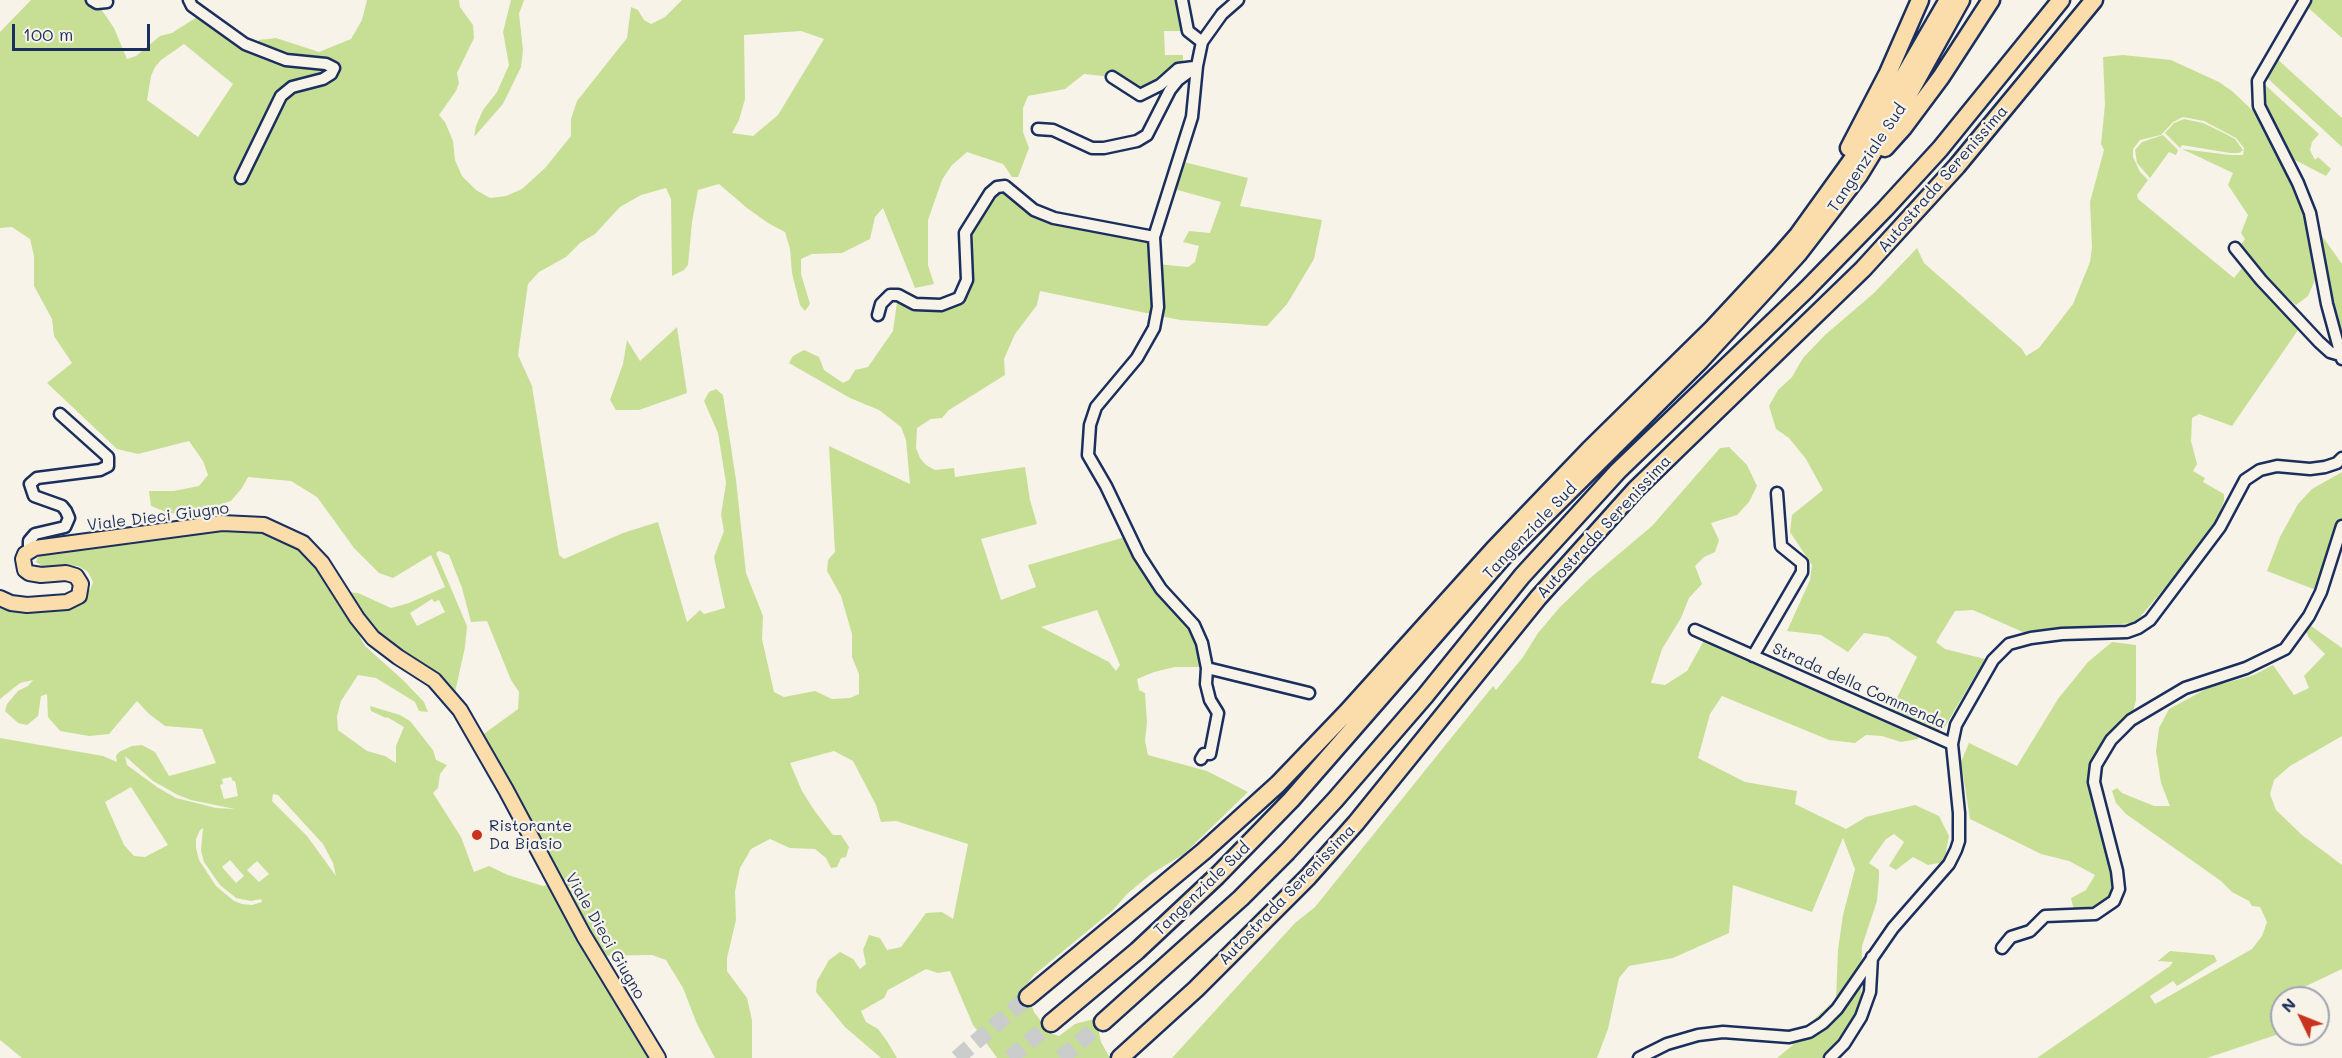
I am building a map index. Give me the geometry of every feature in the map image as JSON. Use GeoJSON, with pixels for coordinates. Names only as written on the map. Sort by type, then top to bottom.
{"type":"FeatureCollection","features":[{"type":"Feature","properties":{"kind":"highway"},"geometry":{"type":"LineString","coordinates":[[1798,235],[1859,132],[1920,0]]}},
{"type":"Feature","properties":{"kind":"highway","name":"Tangenziale Sud"},"geometry":{"type":"LineString","coordinates":[[1028,997],[1204,851],[1278,784],[1347,712],[1494,549],[1589,450],[1713,328],[1798,235],[1870,135],[1948,0]]}},
{"type":"Feature","properties":{"kind":"highway","name":"Tangenziale Sud"},"geometry":{"type":"LineString","coordinates":[[1051,1023],[1161,929],[1217,876],[1291,800],[1502,558],[1700,361],[1798,254],[1859,175],[1911,90],[1961,0]]}},
{"type":"Feature","properties":{"kind":"highway"},"geometry":{"type":"LineString","coordinates":[[1859,175],[1904,128],[1991,0]]}},
{"type":"Feature","properties":{"kind":"highway","name":"Autostrada Serenissima"},"geometry":{"type":"LineString","coordinates":[[1103,1022],[1241,898],[1287,852],[1425,696],[1522,576],[1618,471],[1806,290],[1885,209],[1940,149],[2061,0]]}},
{"type":"Feature","properties":{"kind":"highway","name":"Autostrada Serenissima"},"geometry":{"type":"LineString","coordinates":[[1120,1058],[1196,989],[1308,877],[1356,822],[1538,598],[1635,489],[1870,261],[1957,166],[2094,0]]}},
{"type":"Feature","properties":{"kind":"main road","name":"Viale Dieci Giugno"},"geometry":{"type":"LineString","coordinates":[[29,550],[222,523],[264,525],[303,543],[322,563],[357,618],[373,638],[434,680],[460,710],[506,790],[584,936],[658,1058]]}},
{"type":"Feature","properties":{"kind":"main road"},"geometry":{"type":"LineString","coordinates":[[0,598],[11,603],[27,604],[68,602],[79,596],[81,584],[76,576],[66,573],[29,573],[25,570],[23,559],[29,550]]}},
{"type":"Feature","properties":{"kind":"street"},"geometry":{"type":"LineString","coordinates":[[92,0],[97,3],[107,2]]}},
{"type":"Feature","properties":{"kind":"street"},"geometry":{"type":"LineString","coordinates":[[189,0],[192,6],[245,44],[286,60],[326,64],[334,68],[331,75],[292,87],[281,96],[241,178]]}},
{"type":"Feature","properties":{"kind":"street"},"geometry":{"type":"LineString","coordinates":[[1182,0],[1188,31],[1202,42]]}},
{"type":"Feature","properties":{"kind":"street"},"geometry":{"type":"LineString","coordinates":[[1202,759],[1204,754],[1210,754],[1218,713],[1210,700],[1206,684],[1207,668],[1202,643],[1194,625],[1161,589],[1139,555],[1106,486],[1088,455],[1090,425],[1096,407],[1137,358],[1154,328],[1158,307],[1154,237],[1192,117],[1202,42],[1222,14],[1238,0]]}},
{"type":"Feature","properties":{"kind":"street"},"geometry":{"type":"LineString","coordinates":[[2305,0],[2258,81],[2259,106],[2298,183],[2310,213],[2327,304],[2341,357]]}},
{"type":"Feature","properties":{"kind":"street"},"geometry":{"type":"LineString","coordinates":[[1112,77],[1140,95],[1160,85],[1178,69],[1197,66]]}},
{"type":"Feature","properties":{"kind":"street"},"geometry":{"type":"LineString","coordinates":[[1038,129],[1053,130],[1092,148],[1104,148],[1137,141],[1147,135],[1170,90],[1178,80],[1197,66]]}},
{"type":"Feature","properties":{"kind":"street"},"geometry":{"type":"LineString","coordinates":[[879,315],[880,304],[890,295],[898,294],[915,304],[940,305],[959,298],[967,280],[965,233],[990,193],[997,187],[1005,186],[1034,210],[1054,218],[1154,237]]}},
{"type":"Feature","properties":{"kind":"street"},"geometry":{"type":"LineString","coordinates":[[2235,248],[2261,280],[2319,342],[2330,352],[2341,357]]}},
{"type":"Feature","properties":{"kind":"street","name":"Viale Dieci Giugno"},"geometry":{"type":"LineString","coordinates":[[29,550],[29,541],[35,534],[65,527],[69,518],[62,506],[34,496],[30,484],[37,478],[100,470],[108,466],[108,457],[60,414]]}},
{"type":"Feature","properties":{"kind":"street","name":"Strada della Commenda"},"geometry":{"type":"LineString","coordinates":[[1639,1058],[1667,1044],[1698,1035],[1723,1032],[1789,1037],[1809,1032],[1838,1009],[1893,928],[1949,864],[1956,850],[1959,841],[1959,813],[1952,744],[1956,725],[1993,660],[2009,645],[2031,638],[2062,634],[2127,632],[2138,628],[2150,620],[2220,527],[2245,480],[2260,470],[2277,466],[2310,469],[2337,463],[2342,458]]}},
{"type":"Feature","properties":{"kind":"street","name":"Strada della Commenda"},"geometry":{"type":"LineString","coordinates":[[1753,656],[1802,572],[1802,563],[1781,546],[1777,493]]}},
{"type":"Feature","properties":{"kind":"street"},"geometry":{"type":"LineString","coordinates":[[2002,948],[2011,936],[2030,931],[2045,916],[2096,914],[2114,901],[2119,889],[2117,871],[2094,782],[2096,765],[2111,740],[2132,720],[2185,688],[2246,668],[2285,649],[2309,616],[2321,592],[2342,526]]}},
{"type":"Feature","properties":{"kind":"street","name":"Strada della Commenda"},"geometry":{"type":"LineString","coordinates":[[1695,630],[1952,744]]}},
{"type":"Feature","properties":{"kind":"street"},"geometry":{"type":"LineString","coordinates":[[1207,668],[1310,693]]}},
{"type":"Feature","properties":{"kind":"street"},"geometry":{"type":"LineString","coordinates":[[1830,1058],[1844,1044],[1861,1017],[1870,992],[1872,957]]}},
{"type":"Feature","properties":{"kind":"green space"},"geometry":{"type":"Polygon","coordinates":[[[31,0],[92,0],[97,3],[114,28],[127,59],[136,56],[160,36],[172,33],[203,13],[255,48],[259,40],[276,38],[319,52],[351,39],[362,20],[367,0],[459,0],[460,7],[473,25],[474,38],[457,73],[459,83],[456,91],[439,115],[445,122],[453,141],[455,160],[462,176],[476,190],[490,198],[506,196],[522,189],[545,168],[571,136],[571,119],[577,101],[627,38],[631,7],[638,10],[644,20],[651,24],[665,17],[682,0],[1182,0],[1188,31],[1164,31],[1165,55],[1183,55],[1183,68],[1140,95],[1112,77],[1084,74],[1065,89],[1028,96],[1023,108],[1023,132],[1029,148],[1018,177],[1012,177],[1003,164],[967,152],[951,166],[942,180],[928,220],[928,265],[934,284],[915,288],[883,208],[875,217],[870,239],[842,253],[812,254],[801,259],[801,274],[810,304],[805,311],[800,305],[785,232],[747,208],[719,184],[698,190],[688,265],[684,270],[672,276],[671,199],[666,188],[641,195],[620,207],[595,234],[580,243],[566,257],[539,272],[528,284],[518,355],[532,386],[559,555],[564,559],[623,533],[658,522],[687,622],[700,610],[704,614],[725,608],[714,557],[724,531],[721,515],[726,483],[718,433],[704,401],[709,392],[716,389],[723,395],[736,480],[746,573],[763,616],[762,639],[774,692],[784,697],[815,691],[832,699],[850,698],[859,694],[859,674],[852,657],[852,634],[841,596],[827,571],[828,560],[835,552],[829,446],[910,484],[906,440],[901,427],[879,410],[850,398],[789,363],[793,356],[804,350],[819,357],[824,370],[843,383],[849,380],[855,370],[868,367],[893,331],[898,295],[911,303],[949,301],[967,280],[965,233],[997,187],[1034,210],[1154,237],[1156,264],[1188,267],[1195,262],[1199,246],[1183,242],[1189,231],[1210,233],[1221,202],[1174,189],[1184,162],[1248,178],[1240,206],[1322,220],[1314,259],[1287,304],[1267,326],[1180,320],[1040,291],[1037,305],[1015,334],[1004,359],[1005,375],[949,410],[942,418],[931,419],[917,428],[916,448],[920,458],[935,470],[954,468],[955,477],[1025,467],[1030,500],[1037,524],[981,539],[1001,600],[1036,587],[1028,565],[1125,537],[1187,622],[1196,639],[1200,667],[1175,667],[1137,679],[1139,690],[1145,693],[1147,722],[1145,741],[1148,755],[1207,771],[1248,792],[1184,854],[1151,874],[1127,894],[1113,910],[1034,975],[1025,987],[1034,1012],[1050,1033],[1059,1036],[1075,1024],[1094,1019],[1101,1042],[1110,1058],[997,1058],[973,1025],[950,971],[938,973],[926,969],[888,990],[884,998],[861,1011],[866,1022],[878,1029],[897,1058],[881,1058],[845,1027],[816,992],[817,981],[829,960],[840,952],[853,959],[860,969],[866,964],[863,950],[869,935],[880,938],[887,950],[901,947],[926,913],[942,912],[953,919],[968,844],[896,821],[881,822],[876,805],[853,761],[834,751],[790,763],[802,791],[814,810],[833,835],[841,835],[849,847],[846,857],[841,858],[837,867],[831,868],[826,858],[815,849],[790,848],[770,839],[751,849],[740,868],[735,891],[736,920],[727,958],[727,971],[747,998],[752,1020],[752,1058],[715,1058],[697,1024],[683,988],[666,960],[652,955],[591,956],[654,1058],[22,1058],[0,1040],[0,738],[103,756],[117,762],[116,756],[119,752],[132,746],[142,745],[155,752],[169,776],[216,763],[202,729],[165,726],[137,701],[109,734],[89,736],[60,731],[48,717],[47,694],[41,696],[38,716],[27,725],[18,723],[5,711],[7,704],[18,691],[28,686],[33,680],[20,683],[0,699],[0,598],[67,602],[90,590],[93,582],[88,572],[78,566],[63,565],[47,569],[36,562],[39,554],[51,546],[264,525],[303,543],[357,618],[360,637],[365,646],[424,702],[428,712],[419,711],[415,702],[376,678],[358,675],[341,701],[337,716],[338,730],[367,751],[385,756],[396,763],[396,746],[404,727],[371,711],[370,706],[400,715],[410,721],[433,750],[436,760],[447,765],[440,774],[438,788],[433,793],[461,837],[474,872],[489,866],[508,875],[543,886],[560,882],[481,736],[518,709],[519,692],[511,680],[487,621],[471,622],[462,588],[449,555],[439,551],[436,553],[467,626],[465,647],[454,697],[386,647],[346,592],[358,593],[391,608],[409,603],[445,587],[431,555],[393,578],[379,573],[354,548],[317,497],[291,481],[248,477],[231,501],[192,514],[169,513],[151,506],[149,491],[174,491],[199,486],[208,475],[203,461],[189,441],[138,454],[117,449],[47,383],[72,363],[54,336],[52,319],[34,286],[34,256],[30,239],[12,227],[0,228],[0,32],[31,0]],[[801,31],[744,35],[745,99],[739,120],[732,133],[753,136],[778,115],[824,39],[801,31]],[[184,44],[155,67],[147,100],[198,137],[233,84],[184,44]],[[432,599],[410,613],[417,626],[445,612],[439,600],[434,602],[432,599]],[[1097,610],[1041,627],[1109,662],[1116,671],[1120,665],[1097,610]],[[125,756],[127,765],[176,798],[216,808],[235,809],[178,795],[153,781],[125,756]],[[231,777],[222,779],[223,784],[220,785],[224,799],[238,796],[235,781],[231,777]],[[131,787],[105,802],[124,845],[134,856],[145,857],[168,845],[131,787]],[[273,794],[272,801],[307,836],[336,876],[333,863],[323,844],[278,795],[273,794]],[[203,828],[196,839],[199,860],[216,886],[234,901],[252,905],[262,902],[261,899],[251,901],[236,898],[220,885],[204,862],[201,851],[203,828]],[[230,860],[222,867],[236,883],[244,876],[230,860]],[[257,861],[247,870],[259,882],[269,874],[257,861]]]}},
{"type":"Feature","properties":{"kind":"green space"},"geometry":{"type":"Polygon","coordinates":[[[511,0],[524,0],[519,14],[523,50],[521,67],[503,104],[474,137],[483,110],[497,92],[509,65],[503,32],[511,0]]]}},
{"type":"Feature","properties":{"kind":"green space"},"geometry":{"type":"Polygon","coordinates":[[[2307,0],[2342,0],[2342,38],[2304,4],[2307,0]]]}},
{"type":"Feature","properties":{"kind":"green space"},"geometry":{"type":"Polygon","coordinates":[[[2123,55],[2171,60],[2219,82],[2253,111],[2269,136],[2296,191],[2304,214],[2315,280],[2308,296],[2296,305],[2273,284],[2238,248],[2245,239],[2241,233],[2248,215],[2228,185],[2233,173],[2182,149],[2243,155],[2244,148],[2236,138],[2204,121],[2183,117],[2173,122],[2161,135],[2140,140],[2133,149],[2133,157],[2140,172],[2148,180],[2137,195],[2138,199],[2234,278],[2242,268],[2231,253],[2234,250],[2298,330],[2232,426],[2199,414],[2192,418],[2191,441],[2197,464],[2193,471],[2205,478],[2203,482],[2224,494],[2224,501],[2215,525],[2201,545],[2135,623],[2025,633],[1973,610],[1955,611],[1936,642],[1945,649],[1985,659],[1943,730],[1920,730],[1918,739],[1901,742],[1882,736],[1866,735],[1855,743],[1829,740],[1722,696],[1710,714],[1698,758],[1745,782],[1797,791],[1795,804],[1846,829],[1866,817],[1915,805],[1939,816],[1949,836],[1944,862],[1928,865],[1913,857],[1896,870],[1889,866],[1904,842],[1894,834],[1886,839],[1869,863],[1879,870],[1879,877],[1877,901],[1862,946],[1861,1008],[1830,1058],[1777,1058],[1793,1045],[1789,1037],[1809,1024],[1836,999],[1838,950],[1843,915],[1855,869],[1843,838],[1812,912],[1733,885],[1729,933],[1673,958],[1629,966],[1619,978],[1608,1029],[1597,1058],[1172,1058],[1295,923],[1315,907],[1493,686],[1496,690],[1523,657],[1538,633],[1560,607],[1652,526],[1720,448],[1729,447],[1747,465],[1757,486],[1749,502],[1737,515],[1711,523],[1719,540],[1715,552],[1704,557],[1695,566],[1702,584],[1689,598],[1681,618],[1662,649],[1651,683],[1665,685],[1687,671],[1707,635],[1888,716],[1917,657],[1888,637],[1864,633],[1848,652],[1821,635],[1787,631],[1810,580],[1812,565],[1790,532],[1792,515],[1823,490],[1806,459],[1789,438],[1776,429],[1769,406],[1778,390],[1792,377],[1803,358],[1825,335],[1874,293],[1917,248],[1924,263],[2022,349],[2026,356],[2039,348],[2073,304],[2090,262],[2092,247],[2090,202],[2104,150],[2101,144],[2105,105],[2103,57],[2123,55]]]}},
{"type":"Feature","properties":{"kind":"green space"},"geometry":{"type":"Polygon","coordinates":[[[2275,57],[2342,118],[2342,147],[2264,75],[2275,57]]]}},
{"type":"Feature","properties":{"kind":"green space"},"geometry":{"type":"Polygon","coordinates":[[[2264,84],[2319,134],[2312,142],[2310,150],[2315,160],[2318,157],[2331,169],[2326,176],[2291,158],[2266,112],[2261,85],[2264,84]]]}},
{"type":"Feature","properties":{"kind":"green space"},"geometry":{"type":"Polygon","coordinates":[[[2184,119],[2203,123],[2222,132],[2235,139],[2243,150],[2239,153],[2230,153],[2182,145],[2180,148],[2165,133],[2174,123],[2184,119]]]}},
{"type":"Feature","properties":{"kind":"green space"},"geometry":{"type":"Polygon","coordinates":[[[2163,135],[2178,150],[2176,155],[2169,152],[2150,178],[2137,163],[2135,150],[2142,142],[2163,135]]]}},
{"type":"Feature","properties":{"kind":"green space"},"geometry":{"type":"Polygon","coordinates":[[[2320,233],[2342,264],[2342,340],[2331,306],[2320,233]]]}},
{"type":"Feature","properties":{"kind":"green space"},"geometry":{"type":"Polygon","coordinates":[[[677,327],[687,393],[639,410],[616,410],[610,400],[623,364],[627,340],[640,361],[677,327]]]}},
{"type":"Feature","properties":{"kind":"green space"},"geometry":{"type":"Polygon","coordinates":[[[2342,472],[2342,526],[2321,592],[2267,571],[2280,537],[2298,504],[2312,489],[2342,472]]]}},
{"type":"Feature","properties":{"kind":"green space"},"geometry":{"type":"Polygon","coordinates":[[[2307,623],[2342,648],[2342,736],[2290,766],[2274,780],[2270,794],[2276,810],[2302,835],[2342,865],[2342,969],[2306,986],[2270,986],[2270,1037],[2207,1058],[2037,1058],[2170,966],[2173,962],[2158,961],[2170,951],[2214,955],[2217,961],[2177,986],[2173,981],[2150,996],[2155,1004],[2252,949],[2262,936],[2267,922],[2260,907],[2252,906],[2249,901],[2232,892],[2221,881],[2126,814],[2116,803],[2112,791],[2117,788],[2122,793],[2154,806],[2170,806],[2161,783],[2156,751],[2159,728],[2169,709],[2208,688],[2254,675],[2273,665],[2294,695],[2309,688],[2304,676],[2325,654],[2306,632],[2307,623]]]}},
{"type":"Feature","properties":{"kind":"green space"},"geometry":{"type":"Polygon","coordinates":[[[2112,642],[2136,645],[2136,700],[2131,720],[2096,765],[2119,889],[2096,914],[2075,914],[2071,898],[2086,890],[2095,875],[2069,861],[2041,854],[1970,819],[1961,762],[1969,743],[2017,766],[2058,699],[2088,662],[2112,642]]]}},
{"type":"Feature","properties":{"kind":"tunnel"},"geometry":{"type":"LineString","coordinates":[[957,1058],[1028,997]]}},
{"type":"Feature","properties":{"kind":"tunnel"},"geometry":{"type":"LineString","coordinates":[[1061,1058],[1103,1022]]}},
{"type":"Feature","properties":{"kind":"tunnel"},"geometry":{"type":"LineString","coordinates":[[1010,1058],[1051,1023]]}},
{"type":"Feature","properties":{"kind":"place","name":"Ristorante Da Biasio"},"geometry":{"type":"Point","coordinates":[477,835]}}]}
